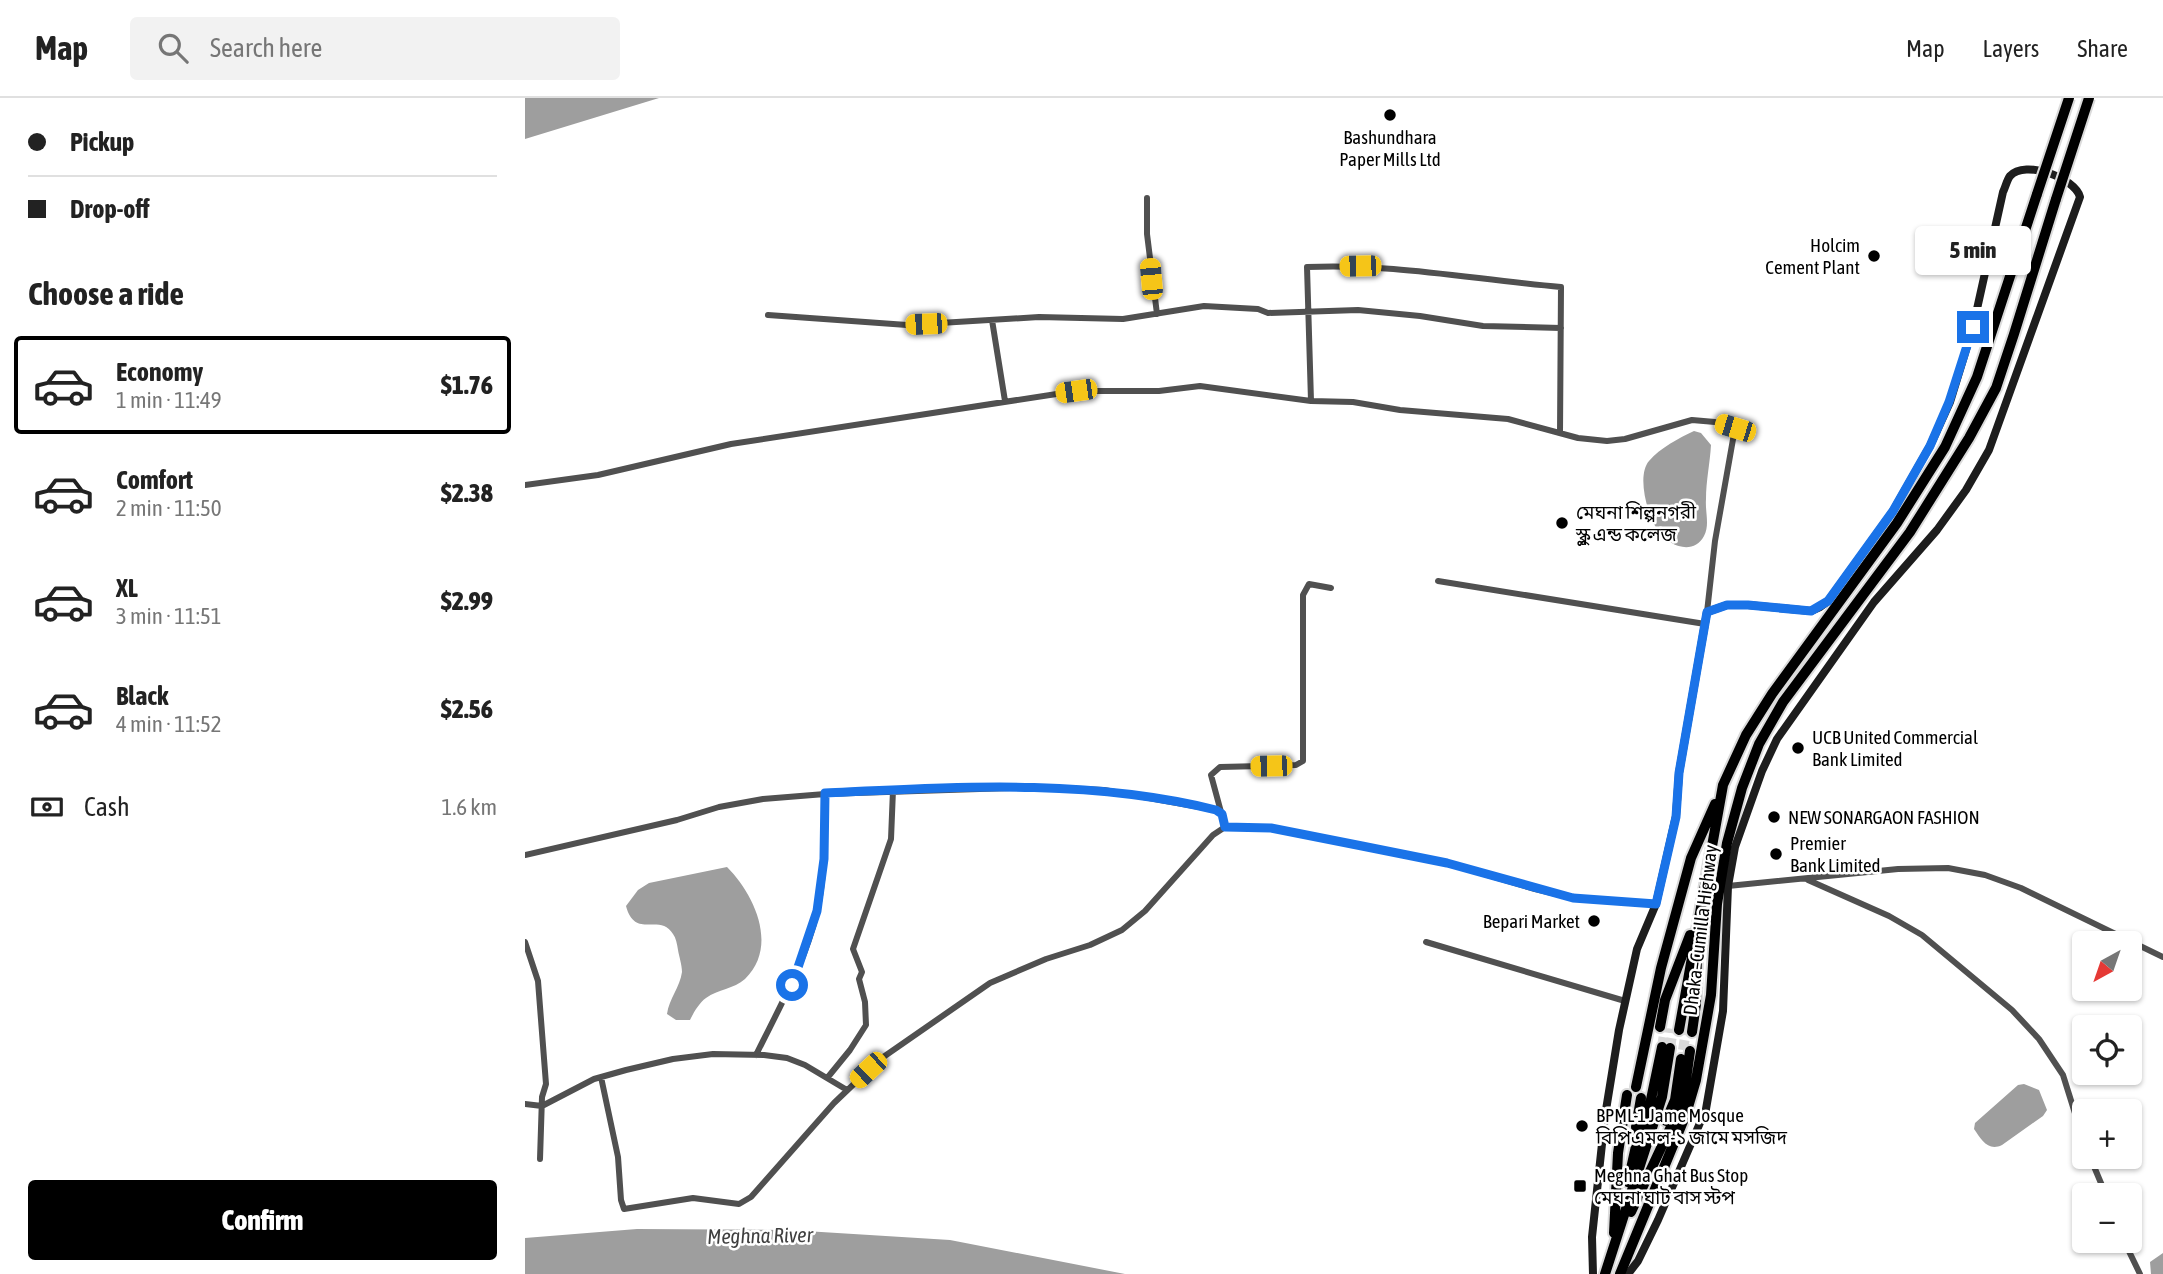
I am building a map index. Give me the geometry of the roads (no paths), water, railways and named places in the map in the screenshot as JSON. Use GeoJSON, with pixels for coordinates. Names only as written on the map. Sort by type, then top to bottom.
{"type":"FeatureCollection","features":[{"type":"Feature","properties":{"kind":"highway","name":"Dhaka–Cumilla Highway"},"geometry":{"type":"LineString","coordinates":[[1605,1274],[1668,1098],[1669,1048],[1661,968],[1691,858],[1746,735],[1772,694],[1898,523],[1945,447],[1976,377],[2069,98]]}},
{"type":"Feature","properties":{"kind":"highway","name":"Dhaka–Cumilla Highway"},"geometry":{"type":"LineString","coordinates":[[1620,1274],[1686,1114],[1696,1080],[1711,995],[1717,904],[1727,843],[1742,788],[1759,744],[1783,702],[1910,532],[1969,439],[1996,387],[2089,98]]}},
{"type":"Feature","properties":{"kind":"highway","name":"Dhaka–Cumilla Highway"},"geometry":{"type":"LineString","coordinates":[[1699,912],[1665,1000],[1676,1030],[1699,912],[1723,785]]}},
{"type":"Feature","properties":{"kind":"highway","name":"Dhaka–Cumilla Highway"},"geometry":{"type":"LineString","coordinates":[[1612,1253],[1617,1193],[1635,1092],[1669,1048]]}},
{"type":"Feature","properties":{"kind":"highway","name":"Dhaka–Cumilla Highway"},"geometry":{"type":"LineString","coordinates":[[1612,1253],[1669,1048]]}},
{"type":"Feature","properties":{"kind":"street"},"geometry":{"type":"LineString","coordinates":[[1628,1274],[1638,1261],[1658,1220],[1706,1109],[1723,1011],[1728,886],[1735,847],[1762,771],[1777,739],[1883,590],[1937,530],[1966,490],[1989,450],[2080,197],[2066,180],[2037,169],[2022,169],[2009,177],[1973,327],[1945,413],[1930,446],[1893,511],[1828,601],[1811,611],[1727,605],[1707,612]]}},
{"type":"Feature","properties":{"kind":"street"},"geometry":{"type":"LineString","coordinates":[[1147,198],[1147,234],[1157,314]]}},
{"type":"Feature","properties":{"kind":"street"},"geometry":{"type":"LineString","coordinates":[[1311,401],[1307,267],[1360,266],[1428,270],[1465,278],[1561,286],[1560,433]]}},
{"type":"Feature","properties":{"kind":"street"},"geometry":{"type":"LineString","coordinates":[[768,315],[907,325],[1062,317],[1123,319],[1204,306],[1258,309],[1268,313],[1359,310],[1483,326],[1561,328]]}},
{"type":"Feature","properties":{"kind":"street"},"geometry":{"type":"LineString","coordinates":[[992,320],[1005,401]]}},
{"type":"Feature","properties":{"kind":"street"},"geometry":{"type":"LineString","coordinates":[[525,485],[598,475],[731,444],[1076,391],[1159,391],[1200,386],[1311,401],[1353,402],[1400,410],[1508,419],[1607,442],[1692,419],[1735,428],[1679,773],[1676,817],[1656,904],[1637,949],[1605,1116],[1592,1237],[1593,1274]]}},
{"type":"Feature","properties":{"kind":"street"},"geometry":{"type":"LineString","coordinates":[[1438,581],[1705,624]]}},
{"type":"Feature","properties":{"kind":"street"},"geometry":{"type":"LineString","coordinates":[[1225,827],[1211,775],[1215,769],[1296,765],[1303,761],[1303,595],[1309,584],[1331,588]]}},
{"type":"Feature","properties":{"kind":"street"},"geometry":{"type":"LineString","coordinates":[[525,855],[677,820],[719,807],[763,799],[825,793],[1038,787],[1104,790],[1202,806],[1222,814]]}},
{"type":"Feature","properties":{"kind":"street"},"geometry":{"type":"LineString","coordinates":[[828,1077],[850,1051],[866,1025],[865,1002],[859,979],[862,972],[853,949],[891,839],[893,790]]}},
{"type":"Feature","properties":{"kind":"street"},"geometry":{"type":"LineString","coordinates":[[756,1055],[792,985],[817,911],[824,859],[825,793]]}},
{"type":"Feature","properties":{"kind":"street"},"geometry":{"type":"LineString","coordinates":[[601,1077],[618,1157],[622,1206],[627,1210],[693,1198],[739,1203],[751,1197],[789,1152],[879,1060],[990,984],[1122,930],[1145,911],[1213,835],[1225,827],[1271,828],[1387,850],[1447,863],[1573,898],[1656,904]]}},
{"type":"Feature","properties":{"kind":"street"},"geometry":{"type":"LineString","coordinates":[[1728,886],[1898,869],[1948,868],[1985,875],[2021,888],[2163,957]]}},
{"type":"Feature","properties":{"kind":"street"},"geometry":{"type":"LineString","coordinates":[[1806,879],[1889,916],[1922,935],[2012,1010],[2039,1039],[2063,1075],[2072,1104]]}},
{"type":"Feature","properties":{"kind":"street"},"geometry":{"type":"LineString","coordinates":[[525,942],[538,981],[546,1084],[542,1106],[540,1159]]}},
{"type":"Feature","properties":{"kind":"street"},"geometry":{"type":"LineString","coordinates":[[1426,942],[1625,1001]]}},
{"type":"Feature","properties":{"kind":"street"},"geometry":{"type":"LineString","coordinates":[[525,1104],[542,1106],[601,1077],[673,1059],[713,1054],[787,1058],[828,1077],[847,1090]]}},
{"type":"Feature","properties":{"kind":"street"},"geometry":{"type":"LineString","coordinates":[[2130,1253],[2140,1274]]}},
{"type":"Feature","properties":{"kind":"water"},"geometry":{"type":"Polygon","coordinates":[[[525,98],[659,98],[525,139],[525,98]]]}},
{"type":"Feature","properties":{"kind":"water"},"geometry":{"type":"Polygon","coordinates":[[[1694,431],[1701,433],[1711,445],[1706,492],[1707,527],[1700,542],[1682,547],[1669,542],[1655,526],[1645,497],[1644,476],[1645,468],[1653,456],[1694,431]]]}},
{"type":"Feature","properties":{"kind":"water"},"geometry":{"type":"Polygon","coordinates":[[[727,867],[746,891],[759,921],[760,951],[755,966],[745,979],[736,985],[706,998],[690,1020],[676,1020],[667,1014],[682,972],[675,937],[668,928],[661,925],[635,922],[626,906],[638,890],[649,883],[727,867]]]}},
{"type":"Feature","properties":{"kind":"water"},"geometry":{"type":"Polygon","coordinates":[[[2024,1084],[2039,1090],[2047,1110],[2043,1116],[2002,1145],[1989,1146],[1974,1129],[1975,1123],[2018,1085],[2024,1084]]]}},
{"type":"Feature","properties":{"kind":"water","name":"Meghna River"},"geometry":{"type":"Polygon","coordinates":[[[637,1229],[789,1230],[950,1240],[1125,1274],[525,1274],[525,1238],[637,1229]]]}},
{"type":"Feature","properties":{"kind":"water"},"geometry":{"type":"Polygon","coordinates":[[[2163,1253],[2163,1274],[2151,1274],[2150,1262],[2163,1253]]]}},
{"type":"Feature","properties":{"kind":"tunnel"},"geometry":{"type":"LineString","coordinates":[[1662,1047],[1665,1028]]}},
{"type":"Feature","properties":{"kind":"tunnel"},"geometry":{"type":"LineString","coordinates":[[1670,1048],[1673,1029]]}},
{"type":"Feature","properties":{"kind":"tunnel"},"geometry":{"type":"LineString","coordinates":[[1683,1050],[1686,1031]]}},
{"type":"Feature","properties":{"kind":"place","name":"Bashundhara Paper Mills Ltd"},"geometry":{"type":"Point","coordinates":[1390,115]}},
{"type":"Feature","properties":{"kind":"place","name":"Holcim Cement Plant"},"geometry":{"type":"Point","coordinates":[1874,256]}},
{"type":"Feature","properties":{"kind":"place","name":"মেঘনা শিল্পনগরী স্কুল এন্ড কলেজ"},"geometry":{"type":"Point","coordinates":[1562,523]}},
{"type":"Feature","properties":{"kind":"place","name":"UCB United Commercial Bank Limited"},"geometry":{"type":"Point","coordinates":[1798,748]}},
{"type":"Feature","properties":{"kind":"place","name":"NEW SONARGAON FASHION"},"geometry":{"type":"Point","coordinates":[1774,817]}},
{"type":"Feature","properties":{"kind":"place","name":"Premier Bank Limited"},"geometry":{"type":"Point","coordinates":[1776,854]}},
{"type":"Feature","properties":{"kind":"place","name":"Bepari Market"},"geometry":{"type":"Point","coordinates":[1594,921]}},
{"type":"Feature","properties":{"kind":"place","name":"BPML-1 Jame Mosque বিপিএমল-১ জামে মসজিদ"},"geometry":{"type":"Point","coordinates":[1582,1126]}},
{"type":"Feature","properties":{"kind":"place","name":"Meghna Ghat Bus Stop মেঘনা ঘাট বাস স্টপ"},"geometry":{"type":"Point","coordinates":[1580,1186]}}]}
